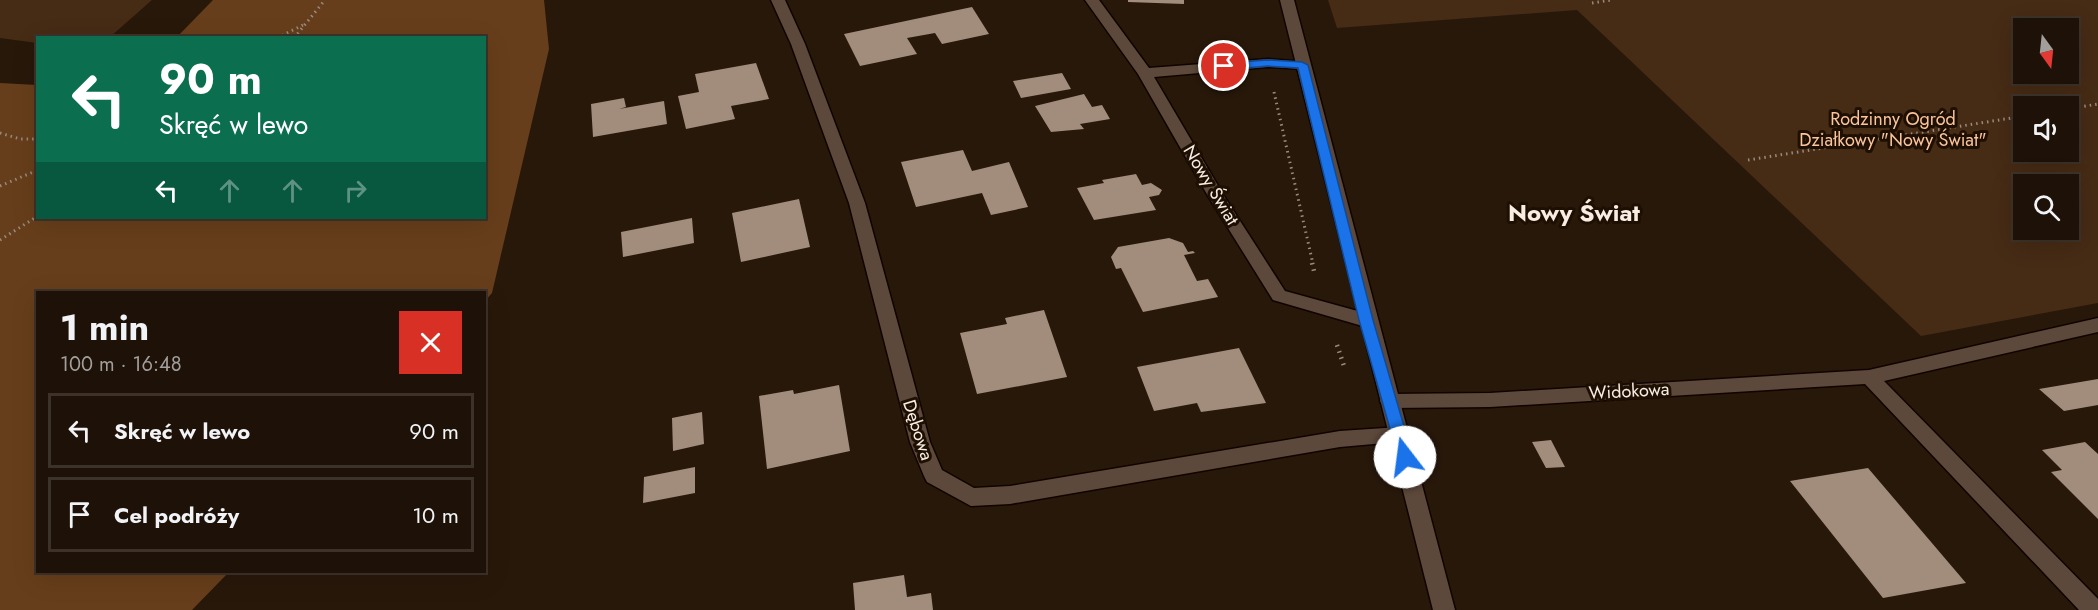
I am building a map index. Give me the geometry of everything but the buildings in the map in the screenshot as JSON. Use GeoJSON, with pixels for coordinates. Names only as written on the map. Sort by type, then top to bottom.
{"type":"FeatureCollection","features":[{"type":"Feature","properties":{"kind":"street","name":"Dębowa"},"geometry":{"type":"LineString","coordinates":[[778,0],[798,44],[857,203],[920,442],[934,476],[971,496],[1010,495],[1340,439],[1400,435]]}},
{"type":"Feature","properties":{"kind":"street","name":"Nowy Świat"},"geometry":{"type":"LineString","coordinates":[[1092,0],[1145,73],[1216,196],[1280,296],[1327,311],[1366,320]]}},
{"type":"Feature","properties":{"kind":"street"},"geometry":{"type":"LineString","coordinates":[[1287,0],[1366,320],[1400,435],[1444,610]]}},
{"type":"Feature","properties":{"kind":"street"},"geometry":{"type":"LineString","coordinates":[[1145,73],[1268,63],[1302,65]]}},
{"type":"Feature","properties":{"kind":"street","name":"Widokowa"},"geometry":{"type":"LineString","coordinates":[[1390,401],[1490,400],[1869,377],[2098,325]]}},
{"type":"Feature","properties":{"kind":"street"},"geometry":{"type":"LineString","coordinates":[[1869,377],[1971,480],[2094,610]]}},
{"type":"Feature","properties":{"kind":"path"},"geometry":{"type":"LineString","coordinates":[[296,36],[325,0]]}},
{"type":"Feature","properties":{"kind":"path"},"geometry":{"type":"LineString","coordinates":[[1592,3],[1611,0]]}},
{"type":"Feature","properties":{"kind":"path"},"geometry":{"type":"LineString","coordinates":[[281,36],[306,23]]}},
{"type":"Feature","properties":{"kind":"path"},"geometry":{"type":"LineString","coordinates":[[1268,63],[1318,285],[1344,367]]}},
{"type":"Feature","properties":{"kind":"path"},"geometry":{"type":"LineString","coordinates":[[2079,107],[2098,104]]}},
{"type":"Feature","properties":{"kind":"path"},"geometry":{"type":"LineString","coordinates":[[1748,160],[2013,118]]}},
{"type":"Feature","properties":{"kind":"path"},"geometry":{"type":"LineString","coordinates":[[0,133],[20,139],[36,139]]}},
{"type":"Feature","properties":{"kind":"path"},"geometry":{"type":"LineString","coordinates":[[0,186],[36,171]]}},
{"type":"Feature","properties":{"kind":"path"},"geometry":{"type":"LineString","coordinates":[[0,240],[36,217]]}},
{"type":"Feature","properties":{"kind":"green space"},"geometry":{"type":"Polygon","coordinates":[[[0,0],[152,0],[111,36],[36,36],[36,43],[0,38],[0,0]]]}},
{"type":"Feature","properties":{"kind":"green space","name":"Rodzinny Ogród Działkowy \"Nowy Świat\""},"geometry":{"type":"Polygon","coordinates":[[[1328,0],[2098,0],[2098,303],[1921,336],[1577,10],[1337,28],[1328,0]]]}},
{"type":"Feature","properties":{"kind":"shaded area"},"geometry":{"type":"Polygon","coordinates":[[[213,0],[544,0],[549,49],[492,293],[486,300],[486,291],[36,291],[36,573],[228,573],[192,610],[0,610],[0,83],[36,85],[36,219],[486,219],[486,36],[178,36],[213,0]]]}},
{"type":"Feature","properties":{"kind":"district","name":"Nowy Świat"},"geometry":{"type":"Point","coordinates":[1574,213]}},
{"type":"Feature","properties":{"kind":"route"},"geometry":{"type":"LineString","coordinates":[[1224,66],[1268,63],[1302,65],[1366,320],[1405,457]]}}]}
